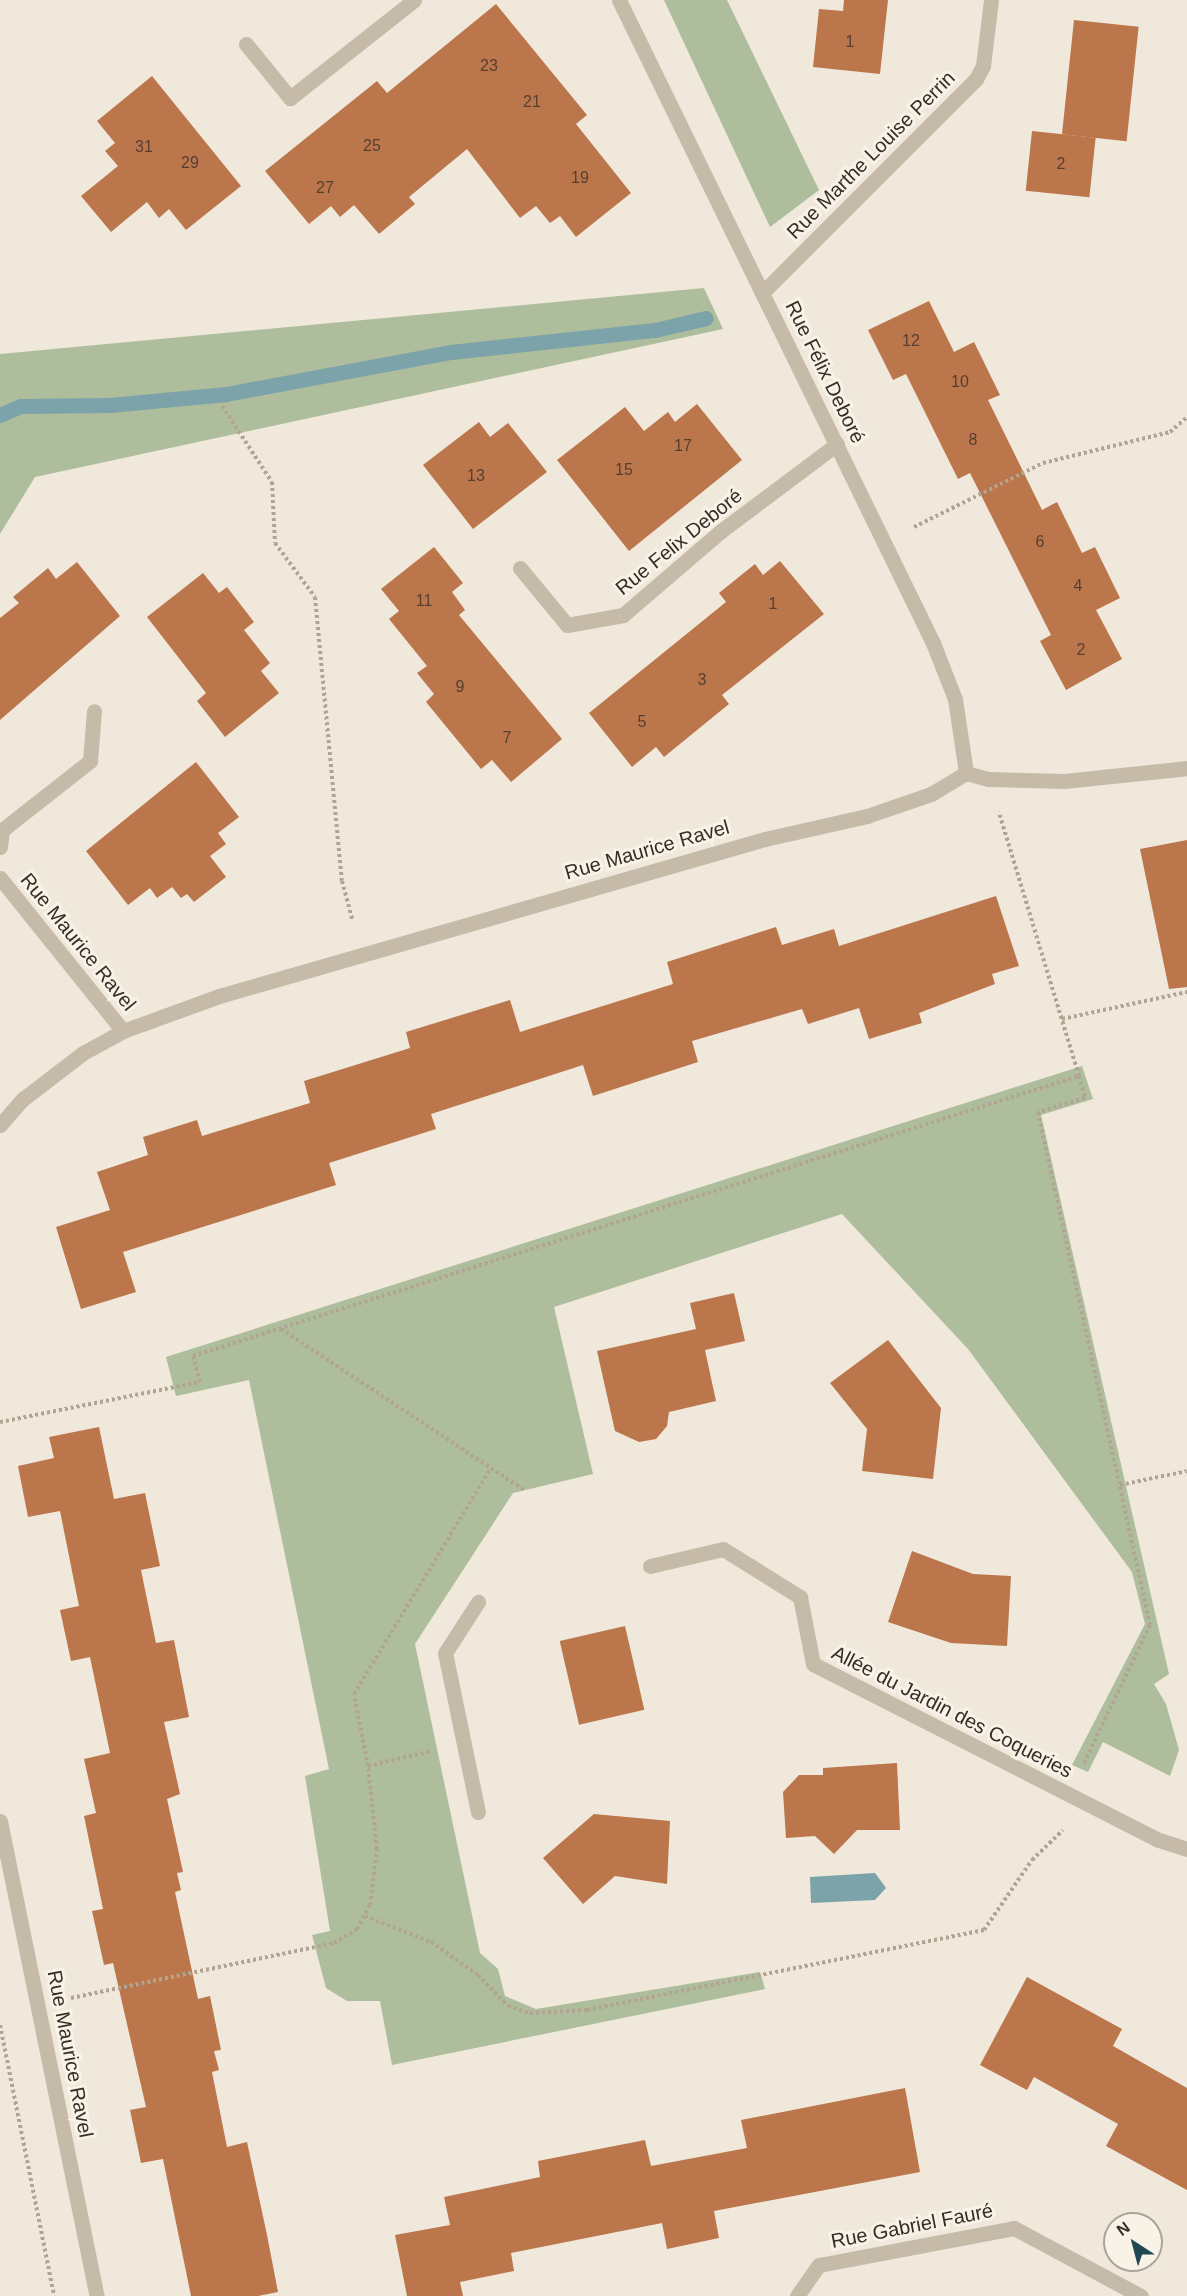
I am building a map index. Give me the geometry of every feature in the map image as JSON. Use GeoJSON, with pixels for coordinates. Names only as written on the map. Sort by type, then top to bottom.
{"type":"FeatureCollection","features":[{"type":"Feature","properties":{"kind":"street"},"geometry":{"type":"LineString","coordinates":[[246,44],[290,98],[414,0]]}},
{"type":"Feature","properties":{"kind":"street","name":"Rue Félix Deboré"},"geometry":{"type":"LineString","coordinates":[[619,0],[837,444],[956,699],[966,772]]}},
{"type":"Feature","properties":{"kind":"street","name":"Rue Marthe Louise Perrin"},"geometry":{"type":"LineString","coordinates":[[763,292],[976,79],[987,44],[991,0]]}},
{"type":"Feature","properties":{"kind":"street","name":"Rue Felix Deboré"},"geometry":{"type":"LineString","coordinates":[[520,568],[567,625],[622,615],[721,531],[837,444]]}},
{"type":"Feature","properties":{"kind":"street"},"geometry":{"type":"LineString","coordinates":[[0,847],[2,830],[90,761],[94,711]]}},
{"type":"Feature","properties":{"kind":"street"},"geometry":{"type":"LineString","coordinates":[[966,772],[989,779],[1105,779],[1187,768]]}},
{"type":"Feature","properties":{"kind":"street","name":"Rue Maurice Ravel"},"geometry":{"type":"LineString","coordinates":[[0,1125],[50,1077],[83,1053],[123,1031],[219,996],[361,954],[765,839],[867,816],[931,794],[966,772]]}},
{"type":"Feature","properties":{"kind":"street","name":"Rue Maurice Ravel"},"geometry":{"type":"LineString","coordinates":[[0,878],[123,1031]]}},
{"type":"Feature","properties":{"kind":"street","name":"Allée du Jardin des Coqueries"},"geometry":{"type":"LineString","coordinates":[[650,1566],[723,1549],[800,1597],[813,1664],[1156,1839],[1187,1849]]}},
{"type":"Feature","properties":{"kind":"street"},"geometry":{"type":"LineString","coordinates":[[478,1602],[445,1653],[478,1812]]}},
{"type":"Feature","properties":{"kind":"street","name":"Rue Maurice Ravel"},"geometry":{"type":"LineString","coordinates":[[0,1821],[97,2296]]}},
{"type":"Feature","properties":{"kind":"street","name":"Rue Gabriel Fauré"},"geometry":{"type":"LineString","coordinates":[[797,2296],[819,2265],[1014,2228],[1141,2296]]}},
{"type":"Feature","properties":{"kind":"path"},"geometry":{"type":"LineString","coordinates":[[222,406],[272,482],[275,543],[315,597],[342,880],[361,954]]}},
{"type":"Feature","properties":{"kind":"path"},"geometry":{"type":"LineString","coordinates":[[884,543],[1043,464],[1170,432],[1187,417]]}},
{"type":"Feature","properties":{"kind":"path"},"geometry":{"type":"LineString","coordinates":[[989,779],[1085,1098],[1038,1112],[1150,1625],[1070,1795]]}},
{"type":"Feature","properties":{"kind":"path"},"geometry":{"type":"LineString","coordinates":[[1062,1019],[1187,992]]}},
{"type":"Feature","properties":{"kind":"path"},"geometry":{"type":"LineString","coordinates":[[0,1422],[200,1382],[194,1356],[1079,1076]]}},
{"type":"Feature","properties":{"kind":"path"},"geometry":{"type":"LineString","coordinates":[[280,1328],[524,1490]]}},
{"type":"Feature","properties":{"kind":"path"},"geometry":{"type":"LineString","coordinates":[[39,2005],[333,1943],[357,1929],[365,1916],[377,1868],[368,1766],[354,1694],[491,1468]]}},
{"type":"Feature","properties":{"kind":"path"},"geometry":{"type":"LineString","coordinates":[[1120,1485],[1187,1471]]}},
{"type":"Feature","properties":{"kind":"path"},"geometry":{"type":"LineString","coordinates":[[368,1766],[464,1743]]}},
{"type":"Feature","properties":{"kind":"path"},"geometry":{"type":"LineString","coordinates":[[365,1916],[431,1942],[478,1975],[508,2006],[530,2013],[587,2010],[984,1930],[1044,1846],[1092,1806]]}},
{"type":"Feature","properties":{"kind":"path"},"geometry":{"type":"LineString","coordinates":[[0,2025],[54,2296]]}},
{"type":"Feature","properties":{"kind":"green space"},"geometry":{"type":"Polygon","coordinates":[[[664,0],[727,0],[819,190],[770,227],[664,0]]]}},
{"type":"Feature","properties":{"kind":"green space"},"geometry":{"type":"Polygon","coordinates":[[[704,288],[723,329],[35,477],[0,534],[0,354],[704,288]]]}},
{"type":"Feature","properties":{"kind":"green space"},"geometry":{"type":"Polygon","coordinates":[[[1082,1066],[1093,1099],[1041,1115],[1169,1674],[1154,1684],[1166,1704],[1179,1750],[1170,1776],[1103,1742],[1088,1772],[1072,1765],[1145,1624],[1132,1572],[968,1349],[842,1214],[554,1307],[593,1474],[513,1493],[415,1644],[480,1953],[498,1969],[505,1996],[536,2009],[760,1972],[765,1989],[392,2065],[380,2001],[347,2001],[326,1988],[312,1935],[330,1931],[305,1776],[329,1769],[249,1380],[176,1396],[166,1357],[1082,1066]]]}},
{"type":"Feature","properties":{"kind":"water"},"geometry":{"type":"Polygon","coordinates":[[[875,1873],[886,1888],[875,1900],[811,1903],[810,1877],[875,1873]]]}},
{"type":"Feature","properties":{"kind":"building"},"geometry":{"type":"Polygon","coordinates":[[[844,0],[888,0],[880,74],[813,67],[819,9],[843,11],[844,0]]]}},
{"type":"Feature","properties":{"kind":"building"},"geometry":{"type":"Polygon","coordinates":[[[496,4],[587,115],[576,124],[631,193],[576,237],[560,216],[550,223],[536,206],[520,218],[467,149],[409,197],[415,204],[379,234],[354,205],[340,217],[331,206],[309,224],[265,171],[377,81],[387,93],[496,4]]]}},
{"type":"Feature","properties":{"kind":"building"},"geometry":{"type":"Polygon","coordinates":[[[1074,20],[1139,27],[1127,141],[1062,134],[1074,20]]]}},
{"type":"Feature","properties":{"kind":"building"},"geometry":{"type":"Polygon","coordinates":[[[152,76],[241,186],[186,230],[169,209],[159,218],[147,202],[111,232],[81,196],[118,166],[105,151],[115,143],[97,121],[152,76]]]}},
{"type":"Feature","properties":{"kind":"building"},"geometry":{"type":"Polygon","coordinates":[[[1032,131],[1096,138],[1089,197],[1026,191],[1032,131]]]}},
{"type":"Feature","properties":{"kind":"building"},"geometry":{"type":"Polygon","coordinates":[[[929,301],[954,352],[974,342],[1000,395],[988,400],[1042,510],[1057,502],[1082,553],[1095,547],[1120,598],[1096,610],[1122,659],[1066,690],[1040,641],[1051,635],[970,473],[958,479],[906,374],[893,380],[868,330],[929,301]]]}},
{"type":"Feature","properties":{"kind":"building"},"geometry":{"type":"Polygon","coordinates":[[[697,404],[742,460],[629,551],[557,460],[625,407],[644,431],[668,412],[675,422],[697,404]]]}},
{"type":"Feature","properties":{"kind":"building"},"geometry":{"type":"Polygon","coordinates":[[[479,422],[490,437],[508,423],[547,472],[473,529],[423,465],[479,422]]]}},
{"type":"Feature","properties":{"kind":"building"},"geometry":{"type":"Polygon","coordinates":[[[434,547],[463,583],[452,592],[465,610],[459,615],[562,739],[511,782],[492,760],[481,769],[426,702],[434,694],[417,673],[427,666],[389,619],[399,611],[381,589],[434,547]]]}},
{"type":"Feature","properties":{"kind":"building"},"geometry":{"type":"Polygon","coordinates":[[[780,561],[824,614],[722,695],[729,704],[664,757],[656,747],[632,767],[589,713],[726,602],[719,593],[755,564],[763,575],[780,561]]]}},
{"type":"Feature","properties":{"kind":"building"},"geometry":{"type":"Polygon","coordinates":[[[77,562],[120,616],[0,720],[0,618],[19,603],[13,597],[48,568],[56,579],[77,562]]]}},
{"type":"Feature","properties":{"kind":"building"},"geometry":{"type":"Polygon","coordinates":[[[203,573],[219,593],[227,587],[254,622],[244,630],[270,663],[261,671],[279,693],[225,737],[197,701],[206,693],[147,617],[203,573]]]}},
{"type":"Feature","properties":{"kind":"building"},"geometry":{"type":"Polygon","coordinates":[[[196,762],[239,817],[218,833],[226,844],[210,856],[226,877],[194,902],[187,894],[181,898],[172,887],[157,898],[150,888],[128,905],[86,851],[196,762]]]}},
{"type":"Feature","properties":{"kind":"building"},"geometry":{"type":"Polygon","coordinates":[[[1187,840],[1187,987],[1169,989],[1140,849],[1187,840]]]}},
{"type":"Feature","properties":{"kind":"building"},"geometry":{"type":"Polygon","coordinates":[[[996,896],[1019,966],[992,974],[995,984],[919,1013],[922,1023],[869,1039],[859,1008],[808,1024],[802,1009],[692,1041],[698,1062],[593,1096],[583,1065],[431,1114],[436,1129],[329,1163],[336,1185],[123,1252],[136,1292],[81,1309],[56,1227],[110,1210],[97,1172],[148,1155],[143,1137],[197,1120],[202,1136],[310,1103],[304,1081],[410,1048],[406,1032],[510,1000],[520,1032],[673,984],[667,962],[776,927],[782,945],[834,929],[839,946],[996,896]]]}},
{"type":"Feature","properties":{"kind":"building"},"geometry":{"type":"Polygon","coordinates":[[[734,1293],[745,1341],[705,1350],[716,1401],[669,1412],[667,1426],[656,1439],[639,1442],[615,1431],[597,1351],[696,1329],[690,1303],[734,1293]]]}},
{"type":"Feature","properties":{"kind":"building"},"geometry":{"type":"Polygon","coordinates":[[[888,1340],[941,1408],[933,1479],[862,1471],[867,1429],[830,1383],[888,1340]]]}},
{"type":"Feature","properties":{"kind":"building"},"geometry":{"type":"Polygon","coordinates":[[[99,1427],[114,1499],[145,1493],[160,1566],[141,1570],[156,1643],[174,1640],[189,1717],[164,1722],[180,1794],[167,1799],[183,1872],[177,1873],[181,1890],[175,1892],[198,1999],[210,1996],[221,2050],[214,2051],[219,2070],[212,2072],[227,2147],[247,2142],[267,2235],[278,2292],[258,2296],[191,2296],[163,2159],[141,2163],[130,2110],[146,2107],[113,1963],[104,1965],[92,1911],[103,1909],[84,1816],[96,1813],[84,1759],[110,1753],[90,1657],[71,1661],[60,1610],[79,1606],[60,1511],[28,1517],[18,1466],[54,1458],[49,1437],[99,1427]]]}},
{"type":"Feature","properties":{"kind":"building"},"geometry":{"type":"Polygon","coordinates":[[[912,1551],[973,1574],[1011,1576],[1007,1646],[951,1643],[888,1622],[912,1551]]]}},
{"type":"Feature","properties":{"kind":"building"},"geometry":{"type":"Polygon","coordinates":[[[625,1626],[644,1710],[579,1725],[560,1641],[625,1626]]]}},
{"type":"Feature","properties":{"kind":"building"},"geometry":{"type":"Polygon","coordinates":[[[897,1763],[900,1830],[857,1830],[834,1854],[815,1836],[786,1838],[783,1792],[799,1775],[823,1775],[823,1768],[897,1763]]]}},
{"type":"Feature","properties":{"kind":"building"},"geometry":{"type":"Polygon","coordinates":[[[594,1814],[670,1821],[667,1884],[615,1876],[583,1904],[543,1858],[594,1814]]]}},
{"type":"Feature","properties":{"kind":"building"},"geometry":{"type":"Polygon","coordinates":[[[1027,1977],[1122,2029],[1113,2046],[1187,2088],[1187,2190],[1106,2146],[1118,2124],[1034,2077],[1027,2090],[980,2065],[1027,1977]]]}},
{"type":"Feature","properties":{"kind":"building"},"geometry":{"type":"Polygon","coordinates":[[[905,2088],[920,2172],[714,2211],[719,2238],[667,2249],[662,2223],[511,2253],[514,2271],[460,2282],[463,2296],[407,2296],[395,2235],[450,2225],[444,2197],[540,2177],[538,2161],[645,2140],[651,2166],[747,2148],[741,2120],[905,2088]]]}},
{"type":"Feature","properties":{"kind":"waterway"},"geometry":{"type":"LineString","coordinates":[[0,415],[20,406],[110,405],[226,394],[451,352],[655,330],[706,318]]}}]}
